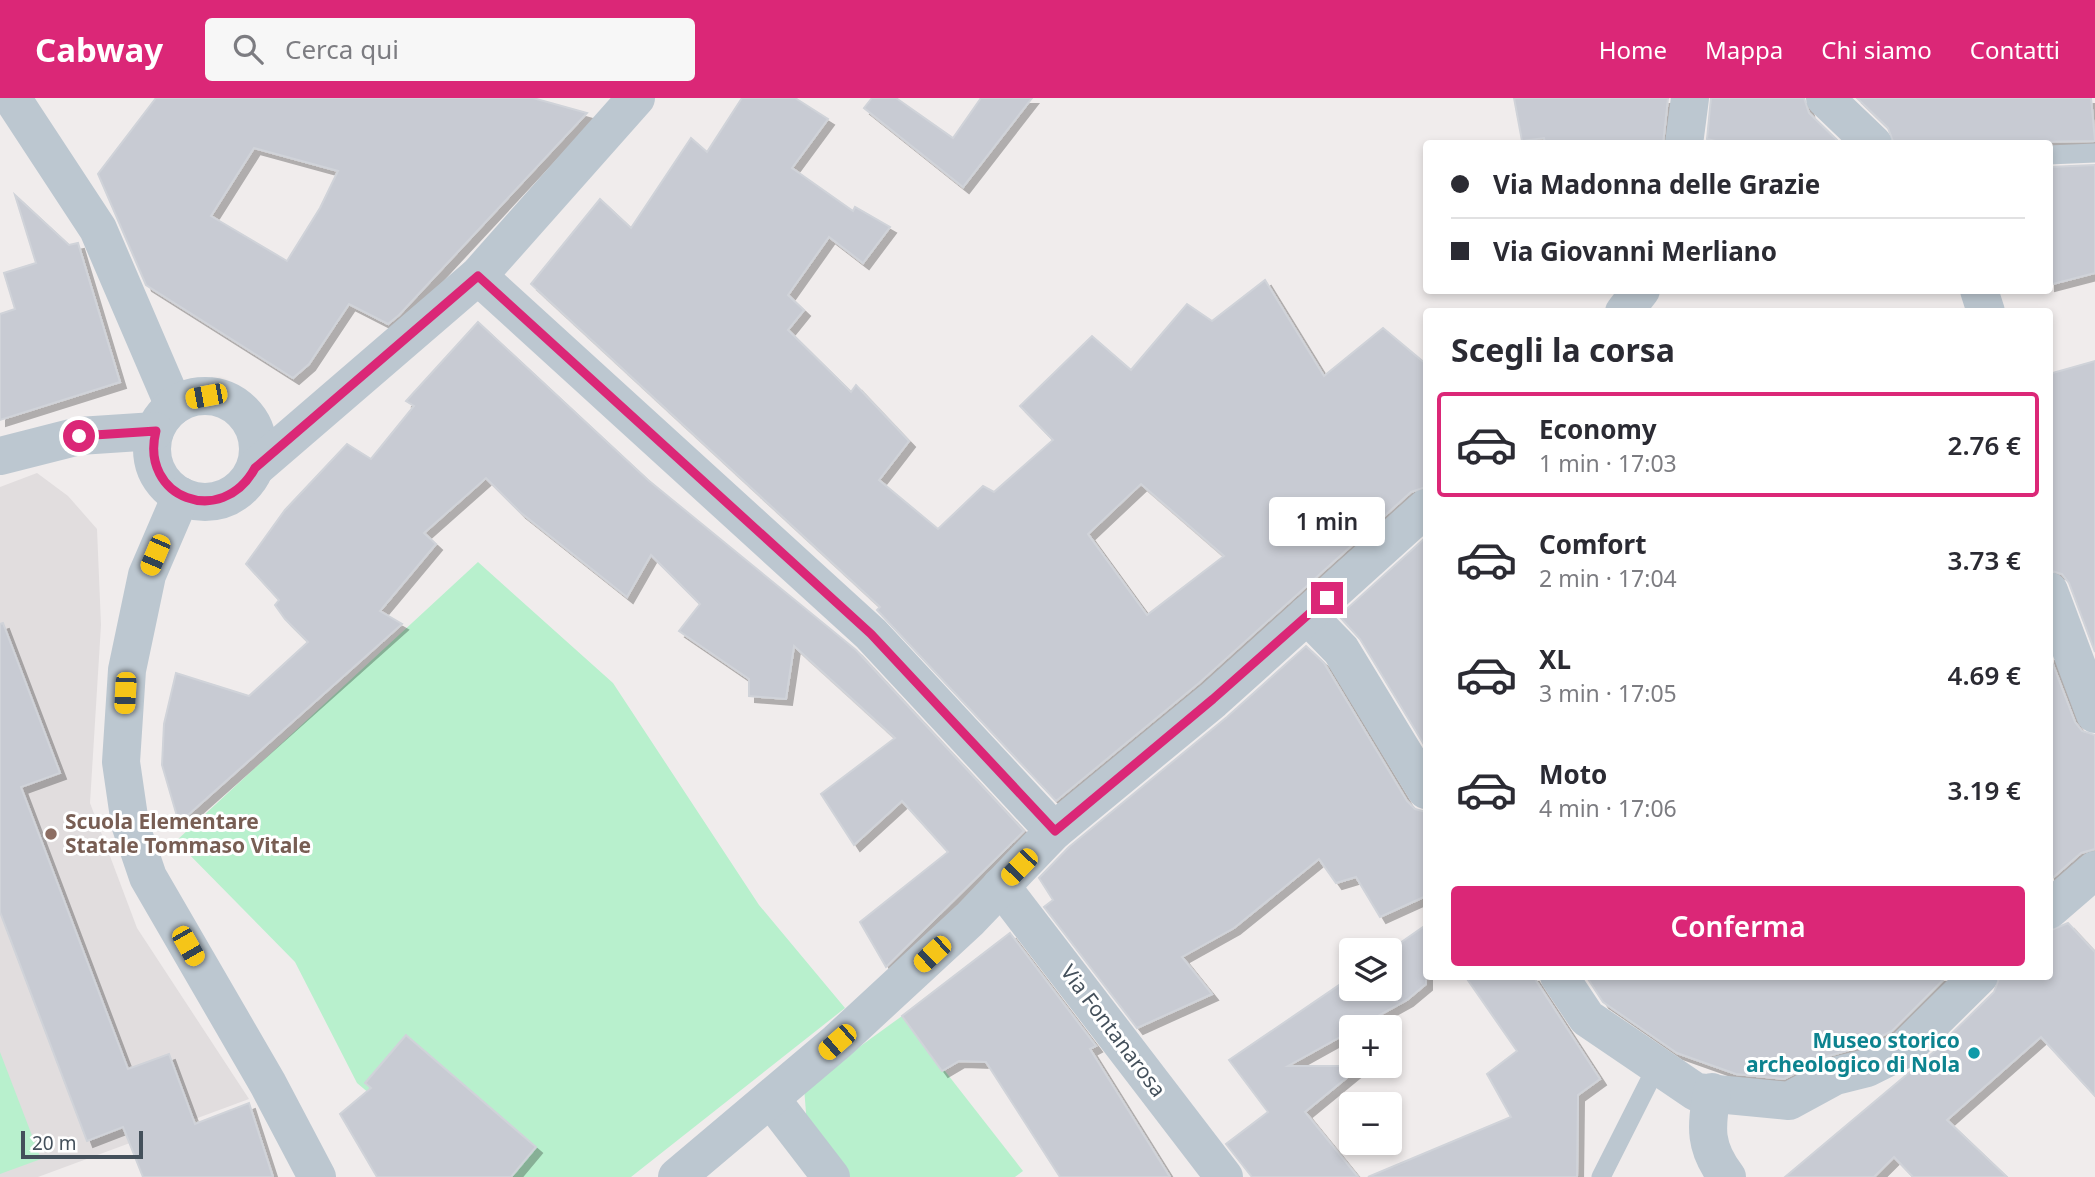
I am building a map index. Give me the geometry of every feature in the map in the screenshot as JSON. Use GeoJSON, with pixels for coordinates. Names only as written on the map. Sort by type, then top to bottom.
{"type":"FeatureCollection","features":[{"type":"Feature","properties":{"kind":"street"},"geometry":{"type":"LineString","coordinates":[[12,98],[98,229],[165,419],[153,457],[158,473],[167,486],[181,496],[196,501],[228,496],[242,487],[255,468],[478,276],[636,98]]}},
{"type":"Feature","properties":{"kind":"street"},"geometry":{"type":"LineString","coordinates":[[1685,140],[1690,98]]}},
{"type":"Feature","properties":{"kind":"street"},"geometry":{"type":"LineString","coordinates":[[1825,98],[1869,140]]}},
{"type":"Feature","properties":{"kind":"street"},"geometry":{"type":"LineString","coordinates":[[478,276],[871,634],[1055,831]]}},
{"type":"Feature","properties":{"kind":"street"},"geometry":{"type":"LineString","coordinates":[[1627,308],[1638,294]]}},
{"type":"Feature","properties":{"kind":"street"},"geometry":{"type":"LineString","coordinates":[[0,456],[79,436],[165,419],[189,399],[206,396],[238,407],[250,419],[258,452],[255,468]]}},
{"type":"Feature","properties":{"kind":"street"},"geometry":{"type":"LineString","coordinates":[[181,496],[147,575],[127,670],[121,762],[130,824],[148,877],[268,1084],[317,1177]]}},
{"type":"Feature","properties":{"kind":"street"},"geometry":{"type":"LineString","coordinates":[[677,1177],[771,1099],[949,938],[1055,831],[1213,699],[1423,511]]}},
{"type":"Feature","properties":{"kind":"street"},"geometry":{"type":"LineString","coordinates":[[2053,602],[2095,714]]}},
{"type":"Feature","properties":{"kind":"street"},"geometry":{"type":"LineString","coordinates":[[1307,615],[1341,650],[1423,785]]}},
{"type":"Feature","properties":{"kind":"street"},"geometry":{"type":"LineString","coordinates":[[2053,907],[2095,870]]}},
{"type":"Feature","properties":{"kind":"street","name":"Via Fontanarosa"},"geometry":{"type":"LineString","coordinates":[[1001,886],[1224,1177]]}},
{"type":"Feature","properties":{"kind":"street"},"geometry":{"type":"LineString","coordinates":[[1562,980],[1587,1018],[1696,1092],[1789,1101],[1835,1076],[1867,1068],[1905,1049],[1975,980]]}},
{"type":"Feature","properties":{"kind":"street"},"geometry":{"type":"LineString","coordinates":[[1712,1092],[1707,1125],[1711,1157],[1727,1177]]}},
{"type":"Feature","properties":{"kind":"street"},"geometry":{"type":"LineString","coordinates":[[771,1099],[831,1177]]}},
{"type":"Feature","properties":{"kind":"lane"},"geometry":{"type":"LineString","coordinates":[[2053,155],[2095,153]]}},
{"type":"Feature","properties":{"kind":"lane"},"geometry":{"type":"LineString","coordinates":[[1601,1177],[1657,1066]]}},
{"type":"Feature","properties":{"kind":"shaded area","name":"Scuola Elementare Statale Tommaso Vitale"},"geometry":{"type":"Polygon","coordinates":[[[37,473],[68,496],[97,529],[101,625],[90,803],[137,928],[249,1099],[38,1177],[0,1177],[0,487],[37,473]]]}},
{"type":"Feature","properties":{"kind":"green space"},"geometry":{"type":"Polygon","coordinates":[[[478,562],[613,683],[759,905],[845,1008],[631,1177],[468,1177],[357,1083],[295,962],[176,841],[478,562]]]}},
{"type":"Feature","properties":{"kind":"green space"},"geometry":{"type":"Polygon","coordinates":[[[902,1016],[1023,1171],[1015,1177],[846,1177],[807,1126],[804,1087],[902,1016]]]}},
{"type":"Feature","properties":{"kind":"green space"},"geometry":{"type":"Polygon","coordinates":[[[0,1052],[41,1159],[0,1174],[0,1052]]]}},
{"type":"Feature","properties":{"kind":"building"},"geometry":{"type":"Polygon","coordinates":[[[156,98],[533,98],[587,113],[399,315],[388,324],[349,304],[309,364],[293,378],[146,285],[98,174],[156,98]],[[254,148],[211,216],[287,261],[320,208],[338,171],[254,148]]]}},
{"type":"Feature","properties":{"kind":"building"},"geometry":{"type":"Polygon","coordinates":[[[742,98],[795,98],[828,119],[792,168],[853,211],[855,207],[890,227],[863,263],[829,237],[788,295],[804,310],[788,330],[851,392],[856,385],[909,441],[879,480],[938,529],[983,486],[994,492],[1053,440],[1020,406],[1092,336],[1131,370],[1187,304],[1212,321],[1265,280],[1324,376],[1383,328],[1423,361],[1423,488],[1411,492],[1199,683],[1056,801],[877,610],[880,607],[531,284],[600,199],[631,228],[691,138],[707,152],[742,98]],[[1141,484],[1088,534],[1147,615],[1224,556],[1141,484]]]}},
{"type":"Feature","properties":{"kind":"building"},"geometry":{"type":"Polygon","coordinates":[[[872,98],[896,98],[953,138],[981,98],[1032,98],[963,187],[864,108],[872,98]]]}},
{"type":"Feature","properties":{"kind":"building"},"geometry":{"type":"Polygon","coordinates":[[[1514,98],[1668,98],[1663,140],[1522,140],[1514,98]]]}},
{"type":"Feature","properties":{"kind":"building"},"geometry":{"type":"Polygon","coordinates":[[[1711,98],[1804,98],[1809,113],[1837,140],[1711,140],[1707,139],[1711,98]]]}},
{"type":"Feature","properties":{"kind":"building"},"geometry":{"type":"Polygon","coordinates":[[[1857,98],[2091,98],[2095,141],[1892,140],[1888,128],[1857,98]]]}},
{"type":"Feature","properties":{"kind":"building"},"geometry":{"type":"Polygon","coordinates":[[[2095,165],[2095,273],[2053,284],[2053,167],[2095,165]]]}},
{"type":"Feature","properties":{"kind":"building"},"geometry":{"type":"Polygon","coordinates":[[[15,195],[69,245],[78,243],[120,382],[0,420],[0,314],[15,309],[4,273],[36,263],[15,195]]]}},
{"type":"Feature","properties":{"kind":"building"},"geometry":{"type":"Polygon","coordinates":[[[478,322],[648,480],[856,650],[1024,831],[886,967],[860,922],[948,852],[902,801],[854,845],[821,794],[895,738],[794,646],[786,699],[749,696],[749,679],[679,631],[700,604],[651,555],[627,597],[520,512],[486,478],[424,533],[436,544],[380,611],[402,624],[179,823],[162,765],[164,724],[176,673],[249,696],[308,642],[285,619],[275,605],[279,600],[246,564],[285,510],[347,444],[371,459],[414,406],[406,401],[478,322]]]}},
{"type":"Feature","properties":{"kind":"building"},"geometry":{"type":"Polygon","coordinates":[[[2095,361],[2095,652],[2069,583],[2062,574],[2053,571],[2053,373],[2095,361]]]}},
{"type":"Feature","properties":{"kind":"building"},"geometry":{"type":"Polygon","coordinates":[[[1423,540],[1423,743],[1360,639],[1339,616],[1423,540]]]}},
{"type":"Feature","properties":{"kind":"building"},"geometry":{"type":"Polygon","coordinates":[[[3,623],[60,773],[21,787],[128,1069],[169,1054],[195,1124],[249,1103],[273,1177],[143,1177],[123,1127],[87,1141],[0,912],[0,624],[3,623]]]}},
{"type":"Feature","properties":{"kind":"building"},"geometry":{"type":"Polygon","coordinates":[[[1306,646],[1324,663],[1407,801],[1415,809],[1423,811],[1423,897],[1380,917],[1356,877],[1336,883],[1319,859],[1234,928],[1182,957],[1212,994],[1137,1028],[1044,907],[1053,900],[1039,878],[1069,847],[1227,717],[1306,646]]]}},
{"type":"Feature","properties":{"kind":"building"},"geometry":{"type":"Polygon","coordinates":[[[2053,664],[2075,722],[2082,731],[2095,735],[2095,849],[2081,853],[2053,878],[2053,664]]]}},
{"type":"Feature","properties":{"kind":"building"},"geometry":{"type":"Polygon","coordinates":[[[2068,923],[2095,952],[2095,1096],[2041,1037],[1947,1120],[2007,1177],[1913,1177],[1894,1157],[1874,1177],[1785,1177],[1942,1045],[1939,1046],[1994,992],[1998,980],[2053,980],[2053,929],[2068,923]]]}},
{"type":"Feature","properties":{"kind":"building"},"geometry":{"type":"Polygon","coordinates":[[[1423,927],[1423,980],[1426,980],[1426,984],[1407,1000],[1380,1015],[1339,1015],[1339,1038],[1288,1066],[1339,1066],[1339,1078],[1346,1078],[1305,1112],[1358,1177],[1252,1177],[1226,1144],[1268,1112],[1229,1060],[1339,985],[1339,1001],[1402,1001],[1402,942],[1423,927]]]}},
{"type":"Feature","properties":{"kind":"building"},"geometry":{"type":"Polygon","coordinates":[[[1010,933],[1096,1046],[1090,1049],[1170,1177],[1060,1177],[986,1062],[959,1061],[942,1071],[902,1016],[1010,933]]]}},
{"type":"Feature","properties":{"kind":"building"},"geometry":{"type":"Polygon","coordinates":[[[1468,980],[1536,980],[1600,1079],[1578,1095],[1577,1177],[1368,1177],[1511,1117],[1487,1074],[1517,1051],[1468,980]]]}},
{"type":"Feature","properties":{"kind":"building"},"geometry":{"type":"Polygon","coordinates":[[[1589,980],[1943,980],[1892,1031],[1859,1047],[1825,1057],[1784,1079],[1736,1074],[1677,1053],[1603,1002],[1589,980]]]}},
{"type":"Feature","properties":{"kind":"building"},"geometry":{"type":"Polygon","coordinates":[[[406,1035],[536,1147],[511,1177],[377,1177],[340,1114],[371,1088],[365,1083],[406,1035]]]}},
{"type":"Feature","properties":{"kind":"place","name":"Scuola Elementare Statale Tommaso Vitale"},"geometry":{"type":"Point","coordinates":[51,834]}},
{"type":"Feature","properties":{"kind":"place","name":"Museo storico archeologico di Nola"},"geometry":{"type":"Point","coordinates":[1974,1053]}},
{"type":"Feature","properties":{"kind":"route"},"geometry":{"type":"LineString","coordinates":[[79,436],[156,431],[152,444],[153,457],[158,473],[167,486],[181,496],[196,501],[212,501],[228,496],[242,487],[255,468],[478,276],[871,634],[1055,831],[1213,699],[1327,598]]}}]}
